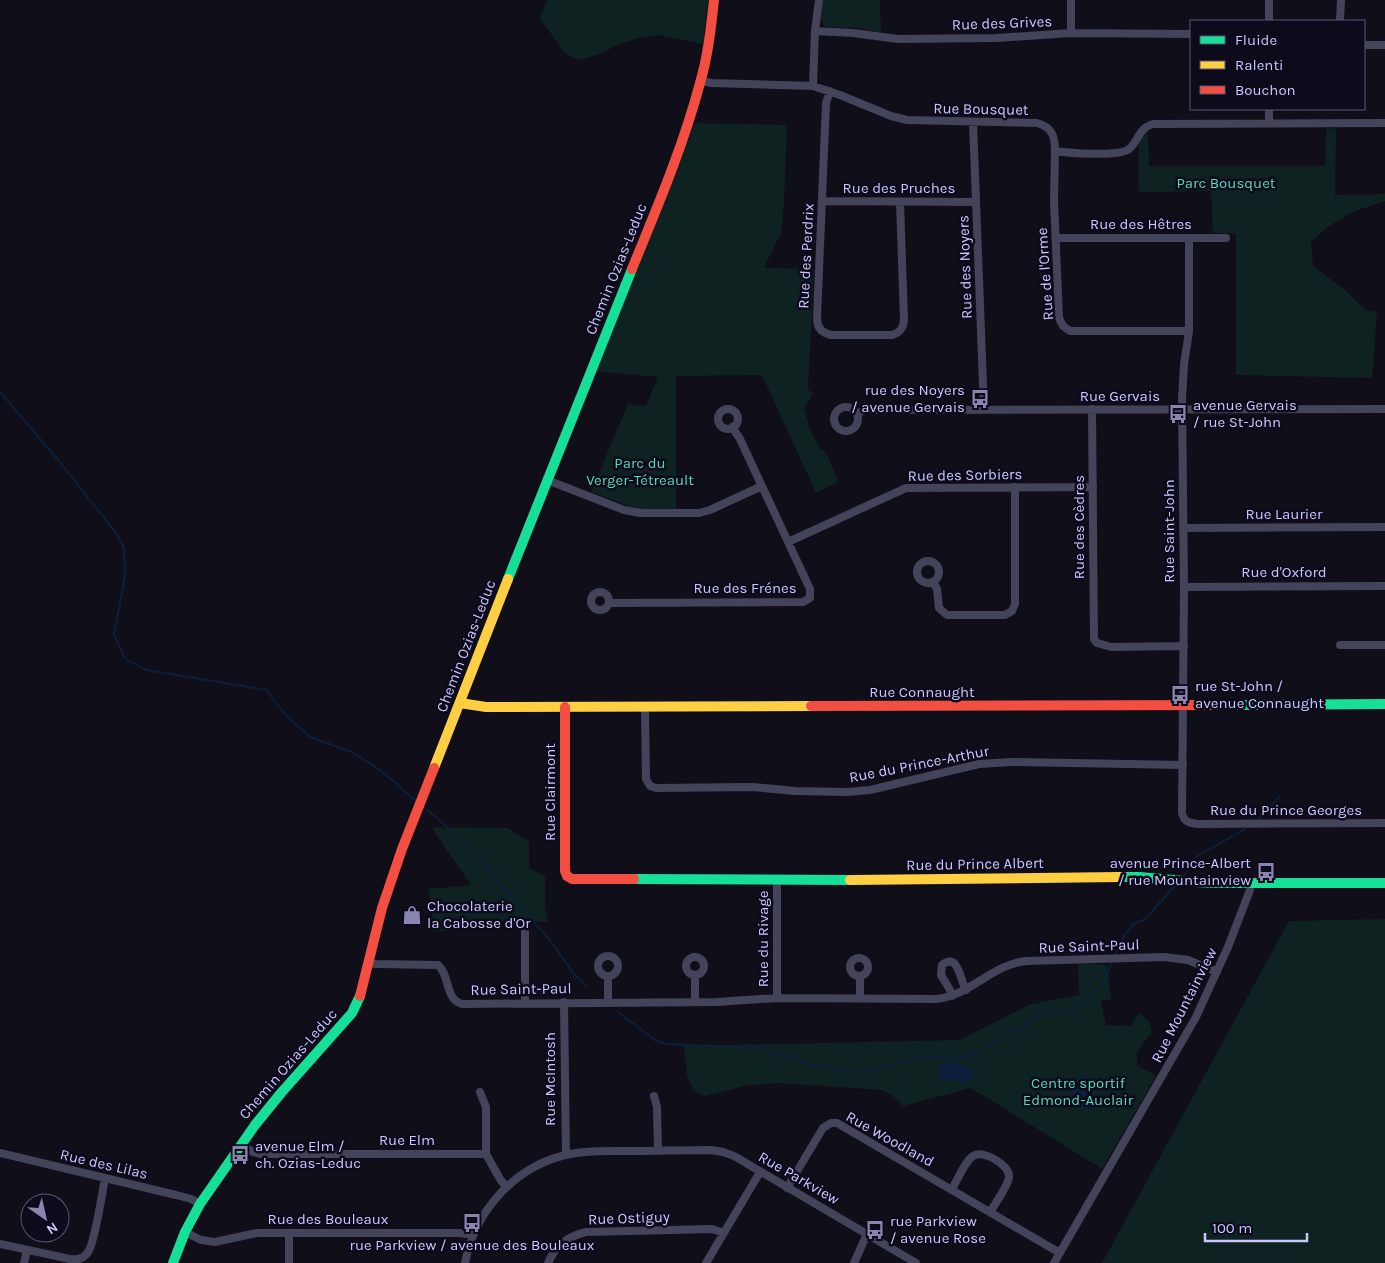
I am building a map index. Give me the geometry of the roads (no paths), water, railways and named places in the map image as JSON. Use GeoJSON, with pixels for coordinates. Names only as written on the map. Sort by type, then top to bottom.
{"type":"FeatureCollection","features":[{"type":"Feature","properties":{"kind":"street","name":"Chemin Ozias-Leduc"},"geometry":{"type":"LineString","coordinates":[[173,1263],[185,1232],[200,1204],[240,1145],[281,1093],[352,1013],[361,993],[388,889],[547,480],[681,147],[701,81],[714,0]]}},
{"type":"Feature","properties":{"kind":"street"},"geometry":{"type":"LineString","coordinates":[[813,86],[814,31],[819,0]]}},
{"type":"Feature","properties":{"kind":"street"},"geometry":{"type":"LineString","coordinates":[[1071,0],[1071,33]]}},
{"type":"Feature","properties":{"kind":"street"},"geometry":{"type":"LineString","coordinates":[[1269,0],[1269,20]]}},
{"type":"Feature","properties":{"kind":"street"},"geometry":{"type":"LineString","coordinates":[[1340,20],[1341,0]]}},
{"type":"Feature","properties":{"kind":"street","name":"Rue des Grives"},"geometry":{"type":"LineString","coordinates":[[814,31],[853,32],[898,39],[990,38],[1071,33],[1190,34]]}},
{"type":"Feature","properties":{"kind":"street"},"geometry":{"type":"LineString","coordinates":[[1365,45],[1385,45]]}},
{"type":"Feature","properties":{"kind":"street","name":"Rue Bousquet"},"geometry":{"type":"LineString","coordinates":[[701,81],[711,83],[813,86],[901,119],[1043,125],[1053,134],[1054,151]]}},
{"type":"Feature","properties":{"kind":"street","name":"Rue des Perdrix"},"geometry":{"type":"LineString","coordinates":[[830,91],[826,102],[817,322],[819,328],[824,333],[840,335],[892,335],[903,326],[900,202]]}},
{"type":"Feature","properties":{"kind":"street"},"geometry":{"type":"LineString","coordinates":[[1269,110],[1269,123]]}},
{"type":"Feature","properties":{"kind":"street","name":"Rue des Noyers"},"geometry":{"type":"LineString","coordinates":[[973,123],[984,410]]}},
{"type":"Feature","properties":{"kind":"street"},"geometry":{"type":"LineString","coordinates":[[1054,151],[1064,153],[1124,153],[1132,147],[1142,130],[1153,124],[1385,123]]}},
{"type":"Feature","properties":{"kind":"street","name":"Rue de l'Orme"},"geometry":{"type":"LineString","coordinates":[[1054,151],[1059,318],[1064,328],[1074,331],[1190,331]]}},
{"type":"Feature","properties":{"kind":"street","name":"Rue des Pruches"},"geometry":{"type":"LineString","coordinates":[[822,201],[976,202]]}},
{"type":"Feature","properties":{"kind":"street","name":"Rue des Hêtres"},"geometry":{"type":"LineString","coordinates":[[1056,238],[1226,238]]}},
{"type":"Feature","properties":{"kind":"street","name":"Rue Saint-John"},"geometry":{"type":"LineString","coordinates":[[1187,822],[1182,814],[1184,587],[1182,410],[1184,365],[1190,331],[1189,238]]}},
{"type":"Feature","properties":{"kind":"street","name":"Rue des Cèdres"},"geometry":{"type":"LineString","coordinates":[[1092,409],[1093,634],[1097,643],[1110,647],[1184,646]]}},
{"type":"Feature","properties":{"kind":"street","name":"Rue Gervais"},"geometry":{"type":"LineString","coordinates":[[857,414],[864,410],[1385,409]]}},
{"type":"Feature","properties":{"kind":"street","name":"Rue des Frénes"},"geometry":{"type":"LineString","coordinates":[[609,603],[806,601],[811,596],[811,591],[762,486],[740,439],[732,427]]}},
{"type":"Feature","properties":{"kind":"street"},"geometry":{"type":"LineString","coordinates":[[547,480],[624,510],[640,513],[699,513],[710,510],[762,486]]}},
{"type":"Feature","properties":{"kind":"street"},"geometry":{"type":"LineString","coordinates":[[933,582],[937,589],[939,608],[946,615],[1005,615],[1012,611],[1015,604],[1015,487]]}},
{"type":"Feature","properties":{"kind":"street","name":"Rue des Sorbiers"},"geometry":{"type":"LineString","coordinates":[[788,542],[906,488],[1093,487]]}},
{"type":"Feature","properties":{"kind":"street","name":"Rue Laurier"},"geometry":{"type":"LineString","coordinates":[[1183,528],[1385,527]]}},
{"type":"Feature","properties":{"kind":"street","name":"Rue d'Oxford"},"geometry":{"type":"LineString","coordinates":[[1184,587],[1385,586]]}},
{"type":"Feature","properties":{"kind":"street"},"geometry":{"type":"LineString","coordinates":[[1340,645],[1385,645]]}},
{"type":"Feature","properties":{"kind":"street","name":"Rue Connaught"},"geometry":{"type":"LineString","coordinates":[[460,703],[486,707],[644,708],[1385,704]]}},
{"type":"Feature","properties":{"kind":"street","name":"Rue Clairmont"},"geometry":{"type":"LineString","coordinates":[[565,707],[565,871],[567,876]]}},
{"type":"Feature","properties":{"kind":"street","name":"Rue du Prince-Arthur"},"geometry":{"type":"LineString","coordinates":[[644,708],[646,779],[650,786],[656,788],[753,787],[795,791],[847,792],[870,790],[979,764],[1011,762],[1183,765]]}},
{"type":"Feature","properties":{"kind":"street","name":"Rue du Prince Georges"},"geometry":{"type":"LineString","coordinates":[[1187,822],[1198,824],[1385,823]]}},
{"type":"Feature","properties":{"kind":"street","name":"Rue du Prince Albert"},"geometry":{"type":"LineString","coordinates":[[567,876],[572,879],[777,880],[1138,877],[1197,882],[1385,883]]}},
{"type":"Feature","properties":{"kind":"street","name":"Rue du Rivage"},"geometry":{"type":"LineString","coordinates":[[777,880],[777,998]]}},
{"type":"Feature","properties":{"kind":"street","name":"Rue Mountainview"},"geometry":{"type":"LineString","coordinates":[[1054,1263],[1188,1032],[1217,972],[1250,890],[1251,883]]}},
{"type":"Feature","properties":{"kind":"street"},"geometry":{"type":"LineString","coordinates":[[525,926],[525,1003]]}},
{"type":"Feature","properties":{"kind":"street","name":"Rue Saint-Paul"},"geometry":{"type":"LineString","coordinates":[[369,963],[438,965],[442,969],[453,998],[460,1003],[695,1002],[777,998],[928,999],[952,996],[966,990],[1006,966],[1023,962],[1164,957],[1193,962],[1217,972]]}},
{"type":"Feature","properties":{"kind":"street"},"geometry":{"type":"LineString","coordinates":[[952,996],[941,971],[942,965],[947,962],[953,962],[957,966],[966,990]]}},
{"type":"Feature","properties":{"kind":"street"},"geometry":{"type":"LineString","coordinates":[[695,975],[695,1002]]}},
{"type":"Feature","properties":{"kind":"street"},"geometry":{"type":"LineString","coordinates":[[608,976],[608,1002]]}},
{"type":"Feature","properties":{"kind":"street"},"geometry":{"type":"LineString","coordinates":[[860,976],[860,998]]}},
{"type":"Feature","properties":{"kind":"street","name":"Rue McIntosh"},"geometry":{"type":"LineString","coordinates":[[564,1002],[566,1155]]}},
{"type":"Feature","properties":{"kind":"street"},"geometry":{"type":"LineString","coordinates":[[480,1092],[486,1106],[486,1154],[506,1187]]}},
{"type":"Feature","properties":{"kind":"street"},"geometry":{"type":"LineString","coordinates":[[654,1096],[658,1107],[658,1151]]}},
{"type":"Feature","properties":{"kind":"street","name":"Rue Woodland"},"geometry":{"type":"LineString","coordinates":[[787,1188],[823,1128],[835,1123],[1060,1253]]}},
{"type":"Feature","properties":{"kind":"street","name":"Rue Elm"},"geometry":{"type":"LineString","coordinates":[[240,1145],[261,1154],[486,1154]]}},
{"type":"Feature","properties":{"kind":"street","name":"Rue Parkview"},"geometry":{"type":"LineString","coordinates":[[466,1263],[473,1236],[484,1214],[506,1187],[538,1165],[566,1155],[597,1151],[719,1151],[760,1172],[916,1263]]}},
{"type":"Feature","properties":{"kind":"street","name":"Rue des Lilas"},"geometry":{"type":"LineString","coordinates":[[0,1153],[187,1197],[200,1204]]}},
{"type":"Feature","properties":{"kind":"street"},"geometry":{"type":"LineString","coordinates":[[952,1190],[969,1160],[974,1155],[983,1154],[997,1162],[1007,1171],[1008,1179],[990,1212]]}},
{"type":"Feature","properties":{"kind":"street"},"geometry":{"type":"LineString","coordinates":[[706,1263],[760,1172]]}},
{"type":"Feature","properties":{"kind":"street"},"geometry":{"type":"LineString","coordinates":[[0,1244],[73,1260],[84,1256],[91,1246],[105,1178]]}},
{"type":"Feature","properties":{"kind":"street","name":"Rue Ostiguy"},"geometry":{"type":"LineString","coordinates":[[548,1263],[553,1253],[563,1243],[574,1236],[586,1232],[714,1229],[724,1233]]}},
{"type":"Feature","properties":{"kind":"street","name":"Rue des Bouleaux"},"geometry":{"type":"LineString","coordinates":[[185,1232],[201,1240],[215,1242],[253,1234],[289,1233],[460,1232],[473,1236]]}},
{"type":"Feature","properties":{"kind":"street"},"geometry":{"type":"LineString","coordinates":[[289,1233],[289,1263]]}},
{"type":"Feature","properties":{"kind":"street"},"geometry":{"type":"LineString","coordinates":[[854,1263],[867,1234]]}},
{"type":"Feature","properties":{"kind":"street"},"geometry":{"type":"LineString","coordinates":[[24,1263],[27,1250]]}},
{"type":"Feature","properties":{"kind":"water"},"geometry":{"type":"Polygon","coordinates":[[[951,1061],[973,1069],[973,1078],[968,1082],[942,1081],[938,1074],[940,1065],[951,1061]]]}},
{"type":"Feature","properties":{"kind":"water"},"geometry":{"type":"Polygon","coordinates":[[[1081,1074],[1089,1078],[1082,1091],[1096,1099],[1088,1112],[1066,1100],[1081,1074]]]}},
{"type":"Feature","properties":{"kind":"waterway"},"geometry":{"type":"LineString","coordinates":[[0,392],[59,461],[116,533],[124,548],[125,576],[114,635],[125,658],[146,670],[266,690],[285,714],[310,737],[352,752],[383,772],[415,800]]}},
{"type":"Feature","properties":{"kind":"waterway"},"geometry":{"type":"LineString","coordinates":[[1259,818],[1280,796]]}},
{"type":"Feature","properties":{"kind":"waterway"},"geometry":{"type":"LineString","coordinates":[[426,809],[468,845],[504,890],[550,940],[573,973],[586,985]]}},
{"type":"Feature","properties":{"kind":"waterway"},"geometry":{"type":"LineString","coordinates":[[1184,876],[1196,857],[1245,829]]}},
{"type":"Feature","properties":{"kind":"waterway"},"geometry":{"type":"LineString","coordinates":[[1116,953],[1124,936],[1134,924],[1145,919],[1175,886]]}},
{"type":"Feature","properties":{"kind":"waterway"},"geometry":{"type":"LineString","coordinates":[[618,1012],[656,1041],[666,1044],[762,1048],[820,1068],[861,1072],[921,1057],[959,1058],[971,1055],[987,1047],[1008,1032],[1024,1027],[1039,1012],[1053,1009],[1070,1012],[1084,1003],[1103,984],[1111,964]]}},
{"type":"Feature","properties":{"kind":"place","name":"rue des Noyers / avenue Gervais"},"geometry":{"type":"Point","coordinates":[980,399]}},
{"type":"Feature","properties":{"kind":"place","name":"avenue Gervais / rue St-John"},"geometry":{"type":"Point","coordinates":[1178,414]}},
{"type":"Feature","properties":{"kind":"place","name":"rue St-John / avenue Connaught"},"geometry":{"type":"Point","coordinates":[1180,695]}},
{"type":"Feature","properties":{"kind":"place","name":"avenue Prince-Albert / rue Mountainview"},"geometry":{"type":"Point","coordinates":[1266,872]}},
{"type":"Feature","properties":{"kind":"place","name":"Chocolaterie la Cabosse d'Or"},"geometry":{"type":"Point","coordinates":[412,915]}},
{"type":"Feature","properties":{"kind":"place","name":"avenue Elm / ch. Ozias-Leduc"},"geometry":{"type":"Point","coordinates":[240,1155]}},
{"type":"Feature","properties":{"kind":"place","name":"rue Parkview / avenue des Bouleaux"},"geometry":{"type":"Point","coordinates":[472,1223]}},
{"type":"Feature","properties":{"kind":"place","name":"rue Parkview / avenue Rose"},"geometry":{"type":"Point","coordinates":[875,1230]}},
{"type":"Feature","properties":{"kind":"park label","name":"Parc Bousquet"},"geometry":{"type":"Point","coordinates":[1226,183]}},
{"type":"Feature","properties":{"kind":"park label","name":"Parc du Verger-Tétreault"},"geometry":{"type":"Point","coordinates":[640,472]}},
{"type":"Feature","properties":{"kind":"park label","name":"Centre sportif Edmond-Auclair"},"geometry":{"type":"Point","coordinates":[1078,1092]}}]}
